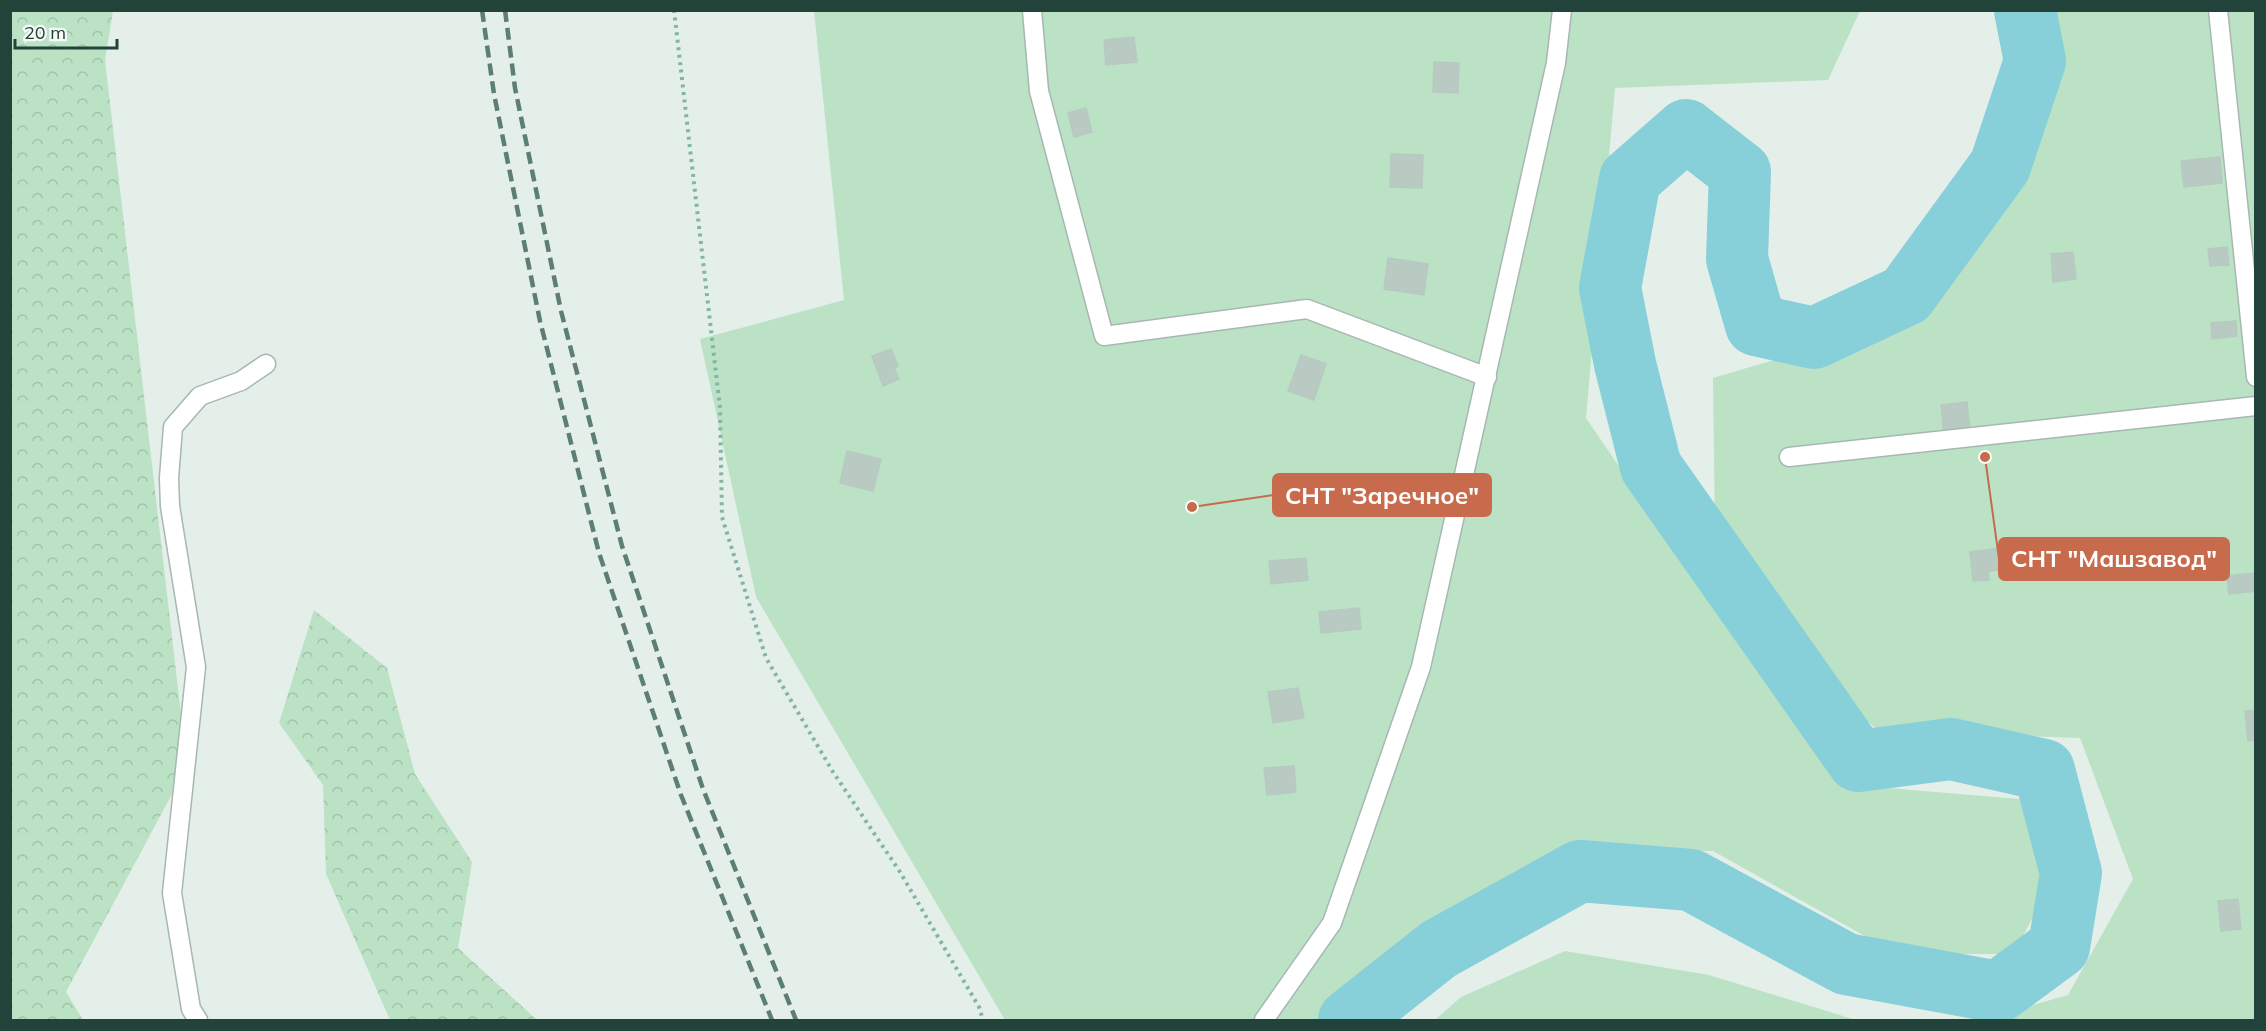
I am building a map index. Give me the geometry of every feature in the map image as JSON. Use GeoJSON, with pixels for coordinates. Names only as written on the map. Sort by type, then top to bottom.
{"type":"FeatureCollection","features":[{"type":"Feature","properties":{"kind":"lane"},"geometry":{"type":"LineString","coordinates":[[1032,10],[1039,91],[1104,336],[1307,309],[1487,377]]}},
{"type":"Feature","properties":{"kind":"lane"},"geometry":{"type":"LineString","coordinates":[[1264,1020],[1332,923],[1417,678],[1487,377],[1556,63],[1562,10]]}},
{"type":"Feature","properties":{"kind":"lane"},"geometry":{"type":"LineString","coordinates":[[2218,10],[2249,244],[2256,377]]}},
{"type":"Feature","properties":{"kind":"lane"},"geometry":{"type":"LineString","coordinates":[[198,1020],[192,1009],[172,894],[196,667],[170,506],[169,478],[173,427],[200,396],[241,381],[266,364]]}},
{"type":"Feature","properties":{"kind":"lane"},"geometry":{"type":"LineString","coordinates":[[1789,457],[2256,406]]}},
{"type":"Feature","properties":{"kind":"path"},"geometry":{"type":"LineString","coordinates":[[674,10],[720,408],[722,517],[766,658],[833,772],[900,872],[979,1007],[983,1020]]}},
{"type":"Feature","properties":{"kind":"green space"},"geometry":{"type":"Polygon","coordinates":[[[10,11],[113,11],[105,60],[187,766],[66,992],[83,1020],[11,1020],[10,11]]]}},
{"type":"Feature","properties":{"kind":"green space"},"geometry":{"type":"Polygon","coordinates":[[[814,11],[1860,11],[1828,80],[1615,88],[1586,418],[1798,729],[1840,784],[2031,800],[2053,880],[2013,954],[1897,954],[1713,851],[1578,852],[1417,931],[1325,1020],[1005,1020],[756,597],[700,339],[844,300],[814,11]]]}},
{"type":"Feature","properties":{"kind":"green space"},"geometry":{"type":"Polygon","coordinates":[[[2045,11],[2255,11],[2255,1020],[1981,1020],[2068,995],[2133,879],[2080,738],[1879,731],[1820,681],[1715,535],[1713,378],[1914,319],[2024,145],[2045,11]]]}},
{"type":"Feature","properties":{"kind":"green space"},"geometry":{"type":"Polygon","coordinates":[[[314,610],[387,668],[415,774],[472,862],[458,948],[537,1020],[390,1020],[326,874],[323,785],[279,723],[314,610]]]}},
{"type":"Feature","properties":{"kind":"green space"},"geometry":{"type":"Polygon","coordinates":[[[1565,951],[1709,975],[1856,1020],[1435,1020],[1461,997],[1565,951]]]}},
{"type":"Feature","properties":{"kind":"building"},"geometry":{"type":"Polygon","coordinates":[[[1134,37],[1137,62],[1106,65],[1104,40],[1134,37]]]}},
{"type":"Feature","properties":{"kind":"building"},"geometry":{"type":"Polygon","coordinates":[[[1434,62],[1459,63],[1458,93],[1433,92],[1434,62]]]}},
{"type":"Feature","properties":{"kind":"building"},"geometry":{"type":"Polygon","coordinates":[[[1086,108],[1092,132],[1074,137],[1068,113],[1086,108]]]}},
{"type":"Feature","properties":{"kind":"building"},"geometry":{"type":"Polygon","coordinates":[[[1391,154],[1423,155],[1422,188],[1390,187],[1391,154]]]}},
{"type":"Feature","properties":{"kind":"building"},"geometry":{"type":"Polygon","coordinates":[[[2220,157],[2222,183],[2184,187],[2181,161],[2220,157]]]}},
{"type":"Feature","properties":{"kind":"building"},"geometry":{"type":"Polygon","coordinates":[[[2227,247],[2229,265],[2210,266],[2208,249],[2227,247]]]}},
{"type":"Feature","properties":{"kind":"building"},"geometry":{"type":"Polygon","coordinates":[[[2073,252],[2076,279],[2053,282],[2051,254],[2073,252]]]}},
{"type":"Feature","properties":{"kind":"building"},"geometry":{"type":"Polygon","coordinates":[[[1388,258],[1428,264],[1424,295],[1384,289],[1388,258]]]}},
{"type":"Feature","properties":{"kind":"building"},"geometry":{"type":"Polygon","coordinates":[[[2236,321],[2237,336],[2212,339],[2211,323],[2236,321]]]}},
{"type":"Feature","properties":{"kind":"building"},"geometry":{"type":"Polygon","coordinates":[[[891,349],[898,366],[894,368],[899,379],[883,386],[872,356],[891,349]]]}},
{"type":"Feature","properties":{"kind":"building"},"geometry":{"type":"Polygon","coordinates":[[[1301,355],[1326,364],[1314,400],[1288,391],[1301,355]]]}},
{"type":"Feature","properties":{"kind":"building"},"geometry":{"type":"Polygon","coordinates":[[[1967,402],[1970,431],[1944,434],[1941,405],[1967,402]]]}},
{"type":"Feature","properties":{"kind":"building"},"geometry":{"type":"Polygon","coordinates":[[[847,451],[881,459],[873,491],[840,483],[847,451]]]}},
{"type":"Feature","properties":{"kind":"building"},"geometry":{"type":"Polygon","coordinates":[[[2001,548],[2003,570],[1988,571],[1989,580],[1973,581],[1970,552],[2001,548]]]}},
{"type":"Feature","properties":{"kind":"building"},"geometry":{"type":"Polygon","coordinates":[[[1306,558],[1308,580],[1271,584],[1269,561],[1306,558]]]}},
{"type":"Feature","properties":{"kind":"building"},"geometry":{"type":"Polygon","coordinates":[[[2254,573],[2256,591],[2229,594],[2227,576],[2254,573]]]}},
{"type":"Feature","properties":{"kind":"building"},"geometry":{"type":"Polygon","coordinates":[[[1359,608],[1361,629],[1321,633],[1319,612],[1359,608]]]}},
{"type":"Feature","properties":{"kind":"building"},"geometry":{"type":"Polygon","coordinates":[[[1298,688],[1304,718],[1273,723],[1268,692],[1298,688]]]}},
{"type":"Feature","properties":{"kind":"building"},"geometry":{"type":"Polygon","coordinates":[[[2256,710],[2256,740],[2248,741],[2245,711],[2256,710]]]}},
{"type":"Feature","properties":{"kind":"building"},"geometry":{"type":"Polygon","coordinates":[[[1294,766],[1296,792],[1267,795],[1264,768],[1294,766]]]}},
{"type":"Feature","properties":{"kind":"building"},"geometry":{"type":"Polygon","coordinates":[[[2238,899],[2241,929],[2221,931],[2218,901],[2238,899]]]}},
{"type":"Feature","properties":{"kind":"waterway"},"geometry":{"type":"LineString","coordinates":[[1349,1020],[1439,949],[1580,871],[1691,880],[1846,964],[1998,992],[2059,947],[2071,873],[2044,770],[1951,749],[1858,761],[1651,467],[1625,364],[1610,288],[1630,179],[1686,130],[1740,172],[1737,259],[1756,325],[1814,338],[1906,295],[2000,166],[2035,61],[2025,10]]}},
{"type":"Feature","properties":{"kind":"railway"},"geometry":{"type":"LineString","coordinates":[[482,10],[494,94],[540,321],[599,553],[681,795],[772,1020]]}},
{"type":"Feature","properties":{"kind":"railway"},"geometry":{"type":"LineString","coordinates":[[505,10],[515,88],[561,311],[622,546],[703,789],[796,1020]]}},
{"type":"Feature","properties":{"kind":"place","name":"СНТ \"Машзавод\""},"geometry":{"type":"Point","coordinates":[1985,457]}},
{"type":"Feature","properties":{"kind":"place","name":"СНТ \"Заречное\""},"geometry":{"type":"Point","coordinates":[1192,507]}}]}
